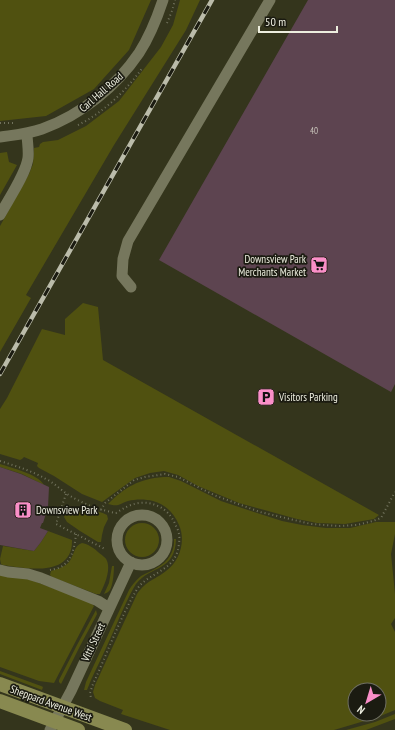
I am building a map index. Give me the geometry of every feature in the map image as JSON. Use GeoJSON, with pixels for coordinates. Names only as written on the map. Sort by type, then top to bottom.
{"type":"FeatureCollection","features":[{"type":"Feature","properties":{"kind":"main road","name":"Sheppard Avenue West"},"geometry":{"type":"LineString","coordinates":[[0,684],[125,730]]}},
{"type":"Feature","properties":{"kind":"main road","name":"Sheppard Avenue West"},"geometry":{"type":"LineString","coordinates":[[0,701],[53,726],[78,730]]}},
{"type":"Feature","properties":{"kind":"street","name":"Carl Hall Road"},"geometry":{"type":"LineString","coordinates":[[0,137],[42,129],[72,116],[95,100],[126,70],[139,53],[156,19],[162,0]]}},
{"type":"Feature","properties":{"kind":"street"},"geometry":{"type":"LineString","coordinates":[[131,287],[122,276],[122,259],[128,241],[270,0]]}},
{"type":"Feature","properties":{"kind":"street"},"geometry":{"type":"LineString","coordinates":[[0,215],[22,177],[26,167],[29,153],[27,133]]}},
{"type":"Feature","properties":{"kind":"street"},"geometry":{"type":"LineString","coordinates":[[137,515],[146,515],[154,518],[161,523],[166,530],[168,539],[164,552],[156,561],[148,564],[139,565],[131,562],[124,557],[119,549],[117,541],[118,532],[129,518],[137,515]]}},
{"type":"Feature","properties":{"kind":"street","name":"Vitti Street"},"geometry":{"type":"LineString","coordinates":[[53,726],[71,691],[131,562]]}},
{"type":"Feature","properties":{"kind":"street"},"geometry":{"type":"LineString","coordinates":[[0,570],[28,574],[41,578],[98,601],[109,608]]}},
{"type":"Feature","properties":{"kind":"path"},"geometry":{"type":"LineString","coordinates":[[0,123],[16,123]]}},
{"type":"Feature","properties":{"kind":"path"},"geometry":{"type":"LineString","coordinates":[[0,461],[45,478],[66,494],[101,510],[116,513],[125,507],[137,503],[151,504],[162,508],[172,517],[178,529],[179,547],[171,563],[160,572],[143,582],[136,589],[93,684],[90,693],[91,698]]}},
{"type":"Feature","properties":{"kind":"path"},"geometry":{"type":"LineString","coordinates":[[101,510],[105,503],[134,480],[165,474],[178,477],[214,495],[260,512],[310,524],[339,526],[358,525],[381,518],[395,492]]}},
{"type":"Feature","properties":{"kind":"path"},"geometry":{"type":"LineString","coordinates":[[66,494],[56,524],[105,549]]}},
{"type":"Feature","properties":{"kind":"path"},"geometry":{"type":"LineString","coordinates":[[47,511],[59,514]]}},
{"type":"Feature","properties":{"kind":"path"},"geometry":{"type":"LineString","coordinates":[[41,578],[50,570],[65,564],[70,558],[74,549],[76,534]]}},
{"type":"Feature","properties":{"kind":"shaded area"},"geometry":{"type":"Polygon","coordinates":[[[0,0],[151,0],[129,50],[94,89],[46,116],[0,121],[0,0]]]}},
{"type":"Feature","properties":{"kind":"shaded area"},"geometry":{"type":"Polygon","coordinates":[[[180,0],[200,0],[186,30],[114,145],[26,295],[31,298],[0,352],[0,226],[29,174],[33,164],[34,148],[39,147],[43,142],[58,140],[86,126],[119,101],[161,47],[173,25],[180,0]]]}},
{"type":"Feature","properties":{"kind":"shaded area"},"geometry":{"type":"Polygon","coordinates":[[[7,152],[9,162],[17,165],[0,195],[0,153],[7,152]]]}},
{"type":"Feature","properties":{"kind":"shaded area"},"geometry":{"type":"Polygon","coordinates":[[[83,303],[98,307],[103,360],[379,515],[374,519],[345,524],[317,523],[297,519],[239,503],[198,486],[178,475],[164,471],[150,473],[135,478],[102,502],[82,494],[39,468],[37,466],[38,463],[24,457],[20,460],[0,454],[0,409],[42,329],[65,335],[65,319],[83,303]]]}},
{"type":"Feature","properties":{"kind":"shaded area"},"geometry":{"type":"Polygon","coordinates":[[[0,464],[31,475],[41,481],[44,485],[22,474],[0,467],[0,464]]]}},
{"type":"Feature","properties":{"kind":"shaded area"},"geometry":{"type":"Polygon","coordinates":[[[169,477],[181,481],[221,501],[282,521],[302,525],[326,528],[350,528],[376,522],[395,522],[395,534],[391,554],[395,594],[395,618],[391,624],[395,632],[395,710],[387,713],[387,682],[347,682],[347,722],[361,722],[334,730],[170,730],[121,714],[123,710],[95,698],[93,692],[95,685],[137,594],[147,583],[171,567],[178,556],[182,544],[181,531],[175,517],[161,504],[147,500],[134,500],[117,505],[108,504],[120,493],[133,485],[147,480],[169,477]]]}},
{"type":"Feature","properties":{"kind":"shaded area"},"geometry":{"type":"Polygon","coordinates":[[[75,509],[96,511],[107,515],[108,519],[104,527],[101,542],[98,542],[67,522],[64,517],[66,512],[75,509]]]}},
{"type":"Feature","properties":{"kind":"shaded area"},"geometry":{"type":"Polygon","coordinates":[[[139,523],[145,523],[149,524],[156,530],[159,540],[158,547],[152,554],[145,557],[139,557],[135,556],[128,550],[125,543],[125,537],[126,533],[132,526],[139,523]]]}},
{"type":"Feature","properties":{"kind":"shaded area"},"geometry":{"type":"Polygon","coordinates":[[[48,531],[72,540],[70,552],[65,560],[57,565],[36,569],[13,567],[1,564],[0,559],[3,546],[34,551],[48,531]]]}},
{"type":"Feature","properties":{"kind":"shaded area"},"geometry":{"type":"Polygon","coordinates":[[[174,539],[176,539],[175,550],[167,563],[142,578],[136,584],[123,609],[87,690],[84,690],[86,682],[129,590],[141,576],[162,565],[168,559],[172,552],[174,539]]]}},
{"type":"Feature","properties":{"kind":"shaded area"},"geometry":{"type":"Polygon","coordinates":[[[82,543],[93,548],[105,557],[107,561],[108,574],[100,594],[96,594],[50,575],[51,571],[61,568],[71,560],[77,546],[82,543]]]}},
{"type":"Feature","properties":{"kind":"shaded area"},"geometry":{"type":"Polygon","coordinates":[[[112,566],[114,566],[114,575],[112,585],[110,591],[104,594],[109,583],[112,566]]]}},
{"type":"Feature","properties":{"kind":"shaded area"},"geometry":{"type":"Polygon","coordinates":[[[0,575],[28,579],[90,602],[94,606],[54,683],[39,681],[0,667],[0,575]]]}},
{"type":"Feature","properties":{"kind":"shaded area"},"geometry":{"type":"Polygon","coordinates":[[[96,610],[97,614],[61,684],[59,680],[96,610]]]}},
{"type":"Feature","properties":{"kind":"shaded area"},"geometry":{"type":"Polygon","coordinates":[[[0,671],[41,686],[43,687],[42,690],[0,674],[0,671]]]}},
{"type":"Feature","properties":{"kind":"shaded area"},"geometry":{"type":"Polygon","coordinates":[[[395,714],[395,719],[366,730],[346,730],[375,722],[387,722],[387,717],[395,714]]]}},
{"type":"Feature","properties":{"kind":"building"},"geometry":{"type":"Polygon","coordinates":[[[308,0],[395,0],[395,384],[391,392],[159,260],[308,0]]]}},
{"type":"Feature","properties":{"kind":"building","name":"Downsview Park"},"geometry":{"type":"Polygon","coordinates":[[[0,467],[21,474],[49,487],[48,507],[40,528],[48,531],[34,551],[0,545],[0,467]]]}},
{"type":"Feature","properties":{"kind":"railway"},"geometry":{"type":"LineString","coordinates":[[0,374],[212,0]]}},
{"type":"Feature","properties":{"kind":"place","name":"Downsview Park Merchants Market"},"geometry":{"type":"Point","coordinates":[319,265]}},
{"type":"Feature","properties":{"kind":"place","name":"Visitors Parking"},"geometry":{"type":"Point","coordinates":[266,397]}},
{"type":"Feature","properties":{"kind":"place","name":"Downsview Park"},"geometry":{"type":"Point","coordinates":[23,510]}}]}
